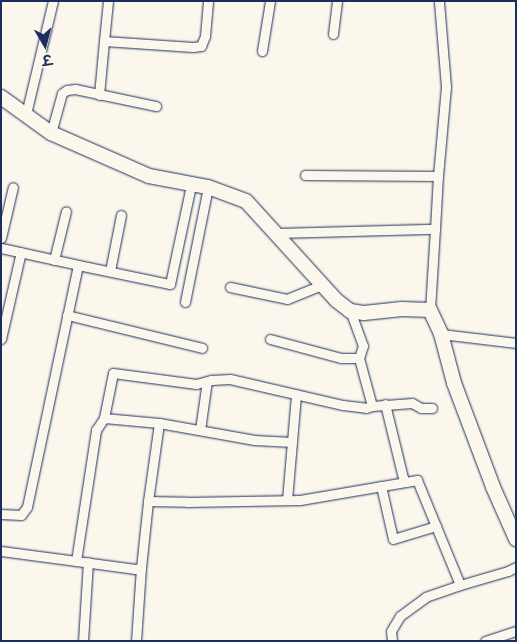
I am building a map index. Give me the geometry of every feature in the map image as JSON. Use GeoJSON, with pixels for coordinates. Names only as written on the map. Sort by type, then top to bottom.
{"type":"FeatureCollection","features":[{"type":"Feature","properties":{"kind":"street"},"geometry":{"type":"LineString","coordinates":[[26,114],[53,1]]}},
{"type":"Feature","properties":{"kind":"street"},"geometry":{"type":"LineString","coordinates":[[99,94],[108,1]]}},
{"type":"Feature","properties":{"kind":"street"},"geometry":{"type":"LineString","coordinates":[[104,41],[193,48],[201,46],[205,36],[208,1]]}},
{"type":"Feature","properties":{"kind":"street"},"geometry":{"type":"LineString","coordinates":[[262,52],[270,1]]}},
{"type":"Feature","properties":{"kind":"street"},"geometry":{"type":"LineString","coordinates":[[334,34],[337,1]]}},
{"type":"Feature","properties":{"kind":"street"},"geometry":{"type":"LineString","coordinates":[[439,1],[446,87],[438,176],[430,310],[441,334],[454,383],[483,461],[516,539]]}},
{"type":"Feature","properties":{"kind":"street"},"geometry":{"type":"LineString","coordinates":[[51,133],[62,93],[75,89],[156,106]]}},
{"type":"Feature","properties":{"kind":"street"},"geometry":{"type":"LineString","coordinates":[[1,97],[51,133],[149,176],[208,187],[246,202],[324,284],[336,300],[350,311],[364,313],[430,310]]}},
{"type":"Feature","properties":{"kind":"street"},"geometry":{"type":"LineString","coordinates":[[305,175],[438,176]]}},
{"type":"Feature","properties":{"kind":"street"},"geometry":{"type":"LineString","coordinates":[[1,248],[170,284],[191,185]]}},
{"type":"Feature","properties":{"kind":"street"},"geometry":{"type":"LineString","coordinates":[[1,238],[13,187]]}},
{"type":"Feature","properties":{"kind":"street"},"geometry":{"type":"LineString","coordinates":[[185,302],[208,187]]}},
{"type":"Feature","properties":{"kind":"street"},"geometry":{"type":"LineString","coordinates":[[54,260],[66,211]]}},
{"type":"Feature","properties":{"kind":"street"},"geometry":{"type":"LineString","coordinates":[[185,212],[202,216]]}},
{"type":"Feature","properties":{"kind":"street"},"geometry":{"type":"LineString","coordinates":[[110,272],[121,215]]}},
{"type":"Feature","properties":{"kind":"street"},"geometry":{"type":"LineString","coordinates":[[277,233],[435,229]]}},
{"type":"Feature","properties":{"kind":"street"},"geometry":{"type":"LineString","coordinates":[[1,339],[21,252]]}},
{"type":"Feature","properties":{"kind":"street"},"geometry":{"type":"LineString","coordinates":[[1,514],[21,515],[27,507],[78,265]]}},
{"type":"Feature","properties":{"kind":"street"},"geometry":{"type":"LineString","coordinates":[[230,287],[287,299],[324,284]]}},
{"type":"Feature","properties":{"kind":"street"},"geometry":{"type":"LineString","coordinates":[[350,311],[363,346],[359,358],[372,406]]}},
{"type":"Feature","properties":{"kind":"street"},"geometry":{"type":"LineString","coordinates":[[67,316],[202,348]]}},
{"type":"Feature","properties":{"kind":"street"},"geometry":{"type":"LineString","coordinates":[[441,334],[516,343]]}},
{"type":"Feature","properties":{"kind":"street"},"geometry":{"type":"LineString","coordinates":[[270,339],[341,358],[359,358]]}},
{"type":"Feature","properties":{"kind":"street"},"geometry":{"type":"LineString","coordinates":[[76,561],[96,430],[104,418],[113,373],[196,384],[230,379],[366,408],[385,404],[412,403],[421,408],[432,408]]}},
{"type":"Feature","properties":{"kind":"street"},"geometry":{"type":"LineString","coordinates":[[200,430],[207,381]]}},
{"type":"Feature","properties":{"kind":"street"},"geometry":{"type":"LineString","coordinates":[[287,500],[296,394]]}},
{"type":"Feature","properties":{"kind":"street"},"geometry":{"type":"LineString","coordinates":[[385,404],[403,478],[406,482]]}},
{"type":"Feature","properties":{"kind":"street"},"geometry":{"type":"LineString","coordinates":[[104,418],[159,423],[254,440],[292,442]]}},
{"type":"Feature","properties":{"kind":"street"},"geometry":{"type":"LineString","coordinates":[[136,641],[148,501],[159,423]]}},
{"type":"Feature","properties":{"kind":"street"},"geometry":{"type":"LineString","coordinates":[[148,501],[287,500],[417,480],[460,585]]}},
{"type":"Feature","properties":{"kind":"street"},"geometry":{"type":"LineString","coordinates":[[381,486],[393,539],[436,526]]}},
{"type":"Feature","properties":{"kind":"street"},"geometry":{"type":"LineString","coordinates":[[1,551],[135,569],[141,568]]}},
{"type":"Feature","properties":{"kind":"street"},"geometry":{"type":"LineString","coordinates":[[83,641],[88,562]]}},
{"type":"Feature","properties":{"kind":"street"},"geometry":{"type":"LineString","coordinates":[[392,641],[391,631],[400,616],[426,597],[516,567]]}},
{"type":"Feature","properties":{"kind":"street"},"geometry":{"type":"LineString","coordinates":[[485,641],[516,631]]}}]}
